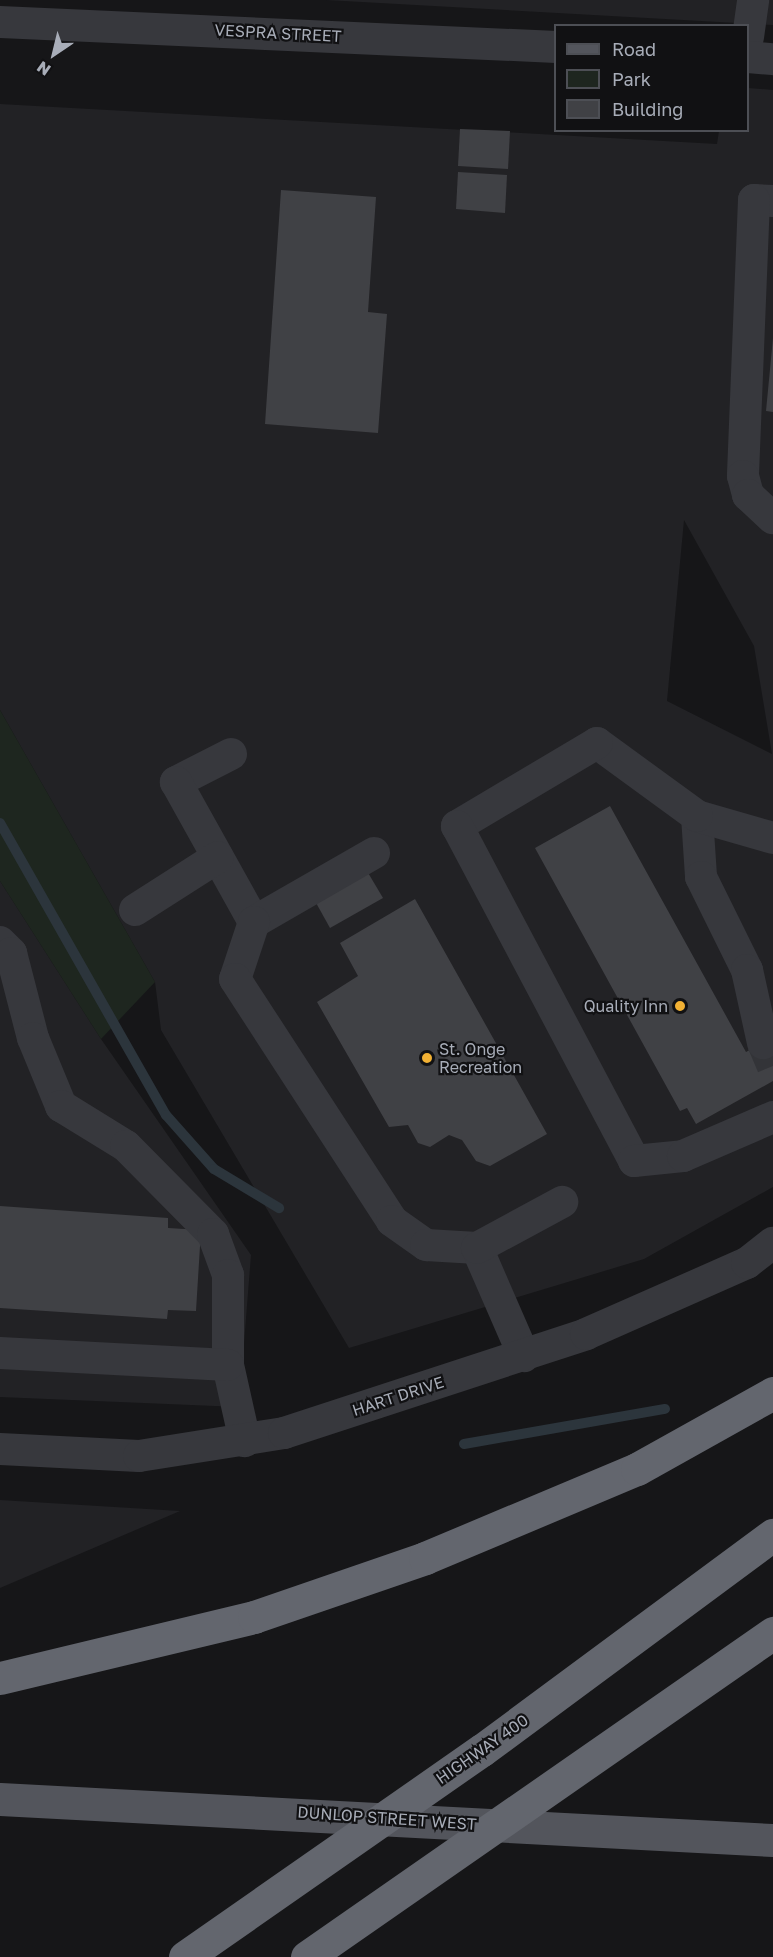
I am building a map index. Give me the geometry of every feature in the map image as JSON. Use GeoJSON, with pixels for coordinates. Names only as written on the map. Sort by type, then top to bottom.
{"type":"FeatureCollection","features":[{"type":"Feature","properties":{"kind":"highway"},"geometry":{"type":"LineString","coordinates":[[0,1678],[254,1617],[425,1558],[637,1469],[773,1393]]}},
{"type":"Feature","properties":{"kind":"highway","name":"HIGHWAY 400"},"geometry":{"type":"LineString","coordinates":[[185,1957],[548,1703],[773,1535]]}},
{"type":"Feature","properties":{"kind":"highway"},"geometry":{"type":"LineString","coordinates":[[307,1957],[717,1675],[773,1632]]}},
{"type":"Feature","properties":{"kind":"highway"},"geometry":{"type":"LineString","coordinates":[[717,1675],[773,1645]]}},
{"type":"Feature","properties":{"kind":"main road","name":"DUNLOP STREET WEST"},"geometry":{"type":"LineString","coordinates":[[0,1799],[216,1807],[639,1835],[773,1840]]}},
{"type":"Feature","properties":{"kind":"street"},"geometry":{"type":"LineString","coordinates":[[749,25],[753,0]]}},
{"type":"Feature","properties":{"kind":"street","name":"VESPRA STREET"},"geometry":{"type":"LineString","coordinates":[[0,22],[554,47]]}},
{"type":"Feature","properties":{"kind":"street"},"geometry":{"type":"LineString","coordinates":[[749,57],[773,58]]}},
{"type":"Feature","properties":{"kind":"street"},"geometry":{"type":"LineString","coordinates":[[773,201],[754,200],[743,476],[748,495],[773,518]]}},
{"type":"Feature","properties":{"kind":"street"},"geometry":{"type":"LineString","coordinates":[[773,838],[697,816],[597,743],[457,826],[634,1161],[683,1156],[773,1117]]}},
{"type":"Feature","properties":{"kind":"street"},"geometry":{"type":"LineString","coordinates":[[231,754],[176,783],[254,922]]}},
{"type":"Feature","properties":{"kind":"street"},"geometry":{"type":"LineString","coordinates":[[697,816],[701,877],[747,970],[763,1043]]}},
{"type":"Feature","properties":{"kind":"street"},"geometry":{"type":"LineString","coordinates":[[374,853],[254,922],[235,979],[392,1221],[426,1245],[477,1248],[561,1202]]}},
{"type":"Feature","properties":{"kind":"street"},"geometry":{"type":"LineString","coordinates":[[135,910],[218,857]]}},
{"type":"Feature","properties":{"kind":"street"},"geometry":{"type":"LineString","coordinates":[[0,942],[11,953],[33,1038],[61,1106],[126,1146],[213,1234],[228,1275],[228,1365],[245,1441]]}},
{"type":"Feature","properties":{"kind":"street","name":"HART DRIVE"},"geometry":{"type":"LineString","coordinates":[[0,1449],[139,1456],[245,1441],[524,1356],[747,1263],[773,1243]]}},
{"type":"Feature","properties":{"kind":"street"},"geometry":{"type":"LineString","coordinates":[[477,1248],[524,1356]]}},
{"type":"Feature","properties":{"kind":"street"},"geometry":{"type":"LineString","coordinates":[[0,1353],[228,1365]]}},
{"type":"Feature","properties":{"kind":"shaded area"},"geometry":{"type":"Polygon","coordinates":[[[326,0],[773,0],[773,25],[326,0]]]}},
{"type":"Feature","properties":{"kind":"shaded area"},"geometry":{"type":"Polygon","coordinates":[[[749,88],[773,90],[773,1187],[644,1259],[349,1348],[161,1030],[155,982],[0,710],[0,104],[717,144],[719,132],[749,132],[749,88]],[[684,520],[667,701],[772,754],[754,646],[684,520]]]}},
{"type":"Feature","properties":{"kind":"shaded area"},"geometry":{"type":"Polygon","coordinates":[[[0,881],[101,1039],[251,1255],[239,1407],[0,1397],[0,881]]]}},
{"type":"Feature","properties":{"kind":"shaded area"},"geometry":{"type":"Polygon","coordinates":[[[0,1500],[180,1511],[0,1588],[0,1500]]]}},
{"type":"Feature","properties":{"kind":"green space"},"geometry":{"type":"Polygon","coordinates":[[[0,710],[155,982],[101,1039],[0,881],[0,710]]]}},
{"type":"Feature","properties":{"kind":"building"},"geometry":{"type":"Polygon","coordinates":[[[460,129],[510,131],[508,169],[458,166],[460,129]]]}},
{"type":"Feature","properties":{"kind":"building"},"geometry":{"type":"Polygon","coordinates":[[[458,172],[507,175],[505,213],[456,209],[458,172]]]}},
{"type":"Feature","properties":{"kind":"building"},"geometry":{"type":"Polygon","coordinates":[[[281,190],[376,197],[368,312],[387,314],[378,433],[265,424],[281,190]]]}},
{"type":"Feature","properties":{"kind":"building"},"geometry":{"type":"Polygon","coordinates":[[[773,338],[773,412],[766,411],[773,338]]]}},
{"type":"Feature","properties":{"kind":"building"},"geometry":{"type":"Polygon","coordinates":[[[610,806],[746,1052],[773,1037],[773,1081],[696,1124],[687,1108],[680,1111],[535,848],[610,806]]]}},
{"type":"Feature","properties":{"kind":"building"},"geometry":{"type":"Polygon","coordinates":[[[367,871],[383,898],[330,928],[315,901],[367,871]]]}},
{"type":"Feature","properties":{"kind":"building"},"geometry":{"type":"Polygon","coordinates":[[[415,899],[547,1134],[490,1166],[476,1161],[462,1140],[449,1135],[430,1147],[418,1143],[408,1125],[389,1127],[317,1002],[358,976],[340,943],[415,899]]]}},
{"type":"Feature","properties":{"kind":"building"},"geometry":{"type":"Polygon","coordinates":[[[0,1206],[168,1218],[168,1228],[201,1230],[196,1311],[168,1310],[167,1319],[0,1308],[0,1206]]]}},
{"type":"Feature","properties":{"kind":"waterway"},"geometry":{"type":"LineString","coordinates":[[0,823],[166,1115],[214,1169],[279,1208]]}},
{"type":"Feature","properties":{"kind":"waterway"},"geometry":{"type":"LineString","coordinates":[[464,1444],[665,1409]]}},
{"type":"Feature","properties":{"kind":"tunnel"},"geometry":{"type":"LineString","coordinates":[[763,1043],[773,1066]]}},
{"type":"Feature","properties":{"kind":"place","name":"Quality Inn"},"geometry":{"type":"Point","coordinates":[680,1006]}},
{"type":"Feature","properties":{"kind":"place","name":"St. Onge Recreation"},"geometry":{"type":"Point","coordinates":[427,1058]}}]}
